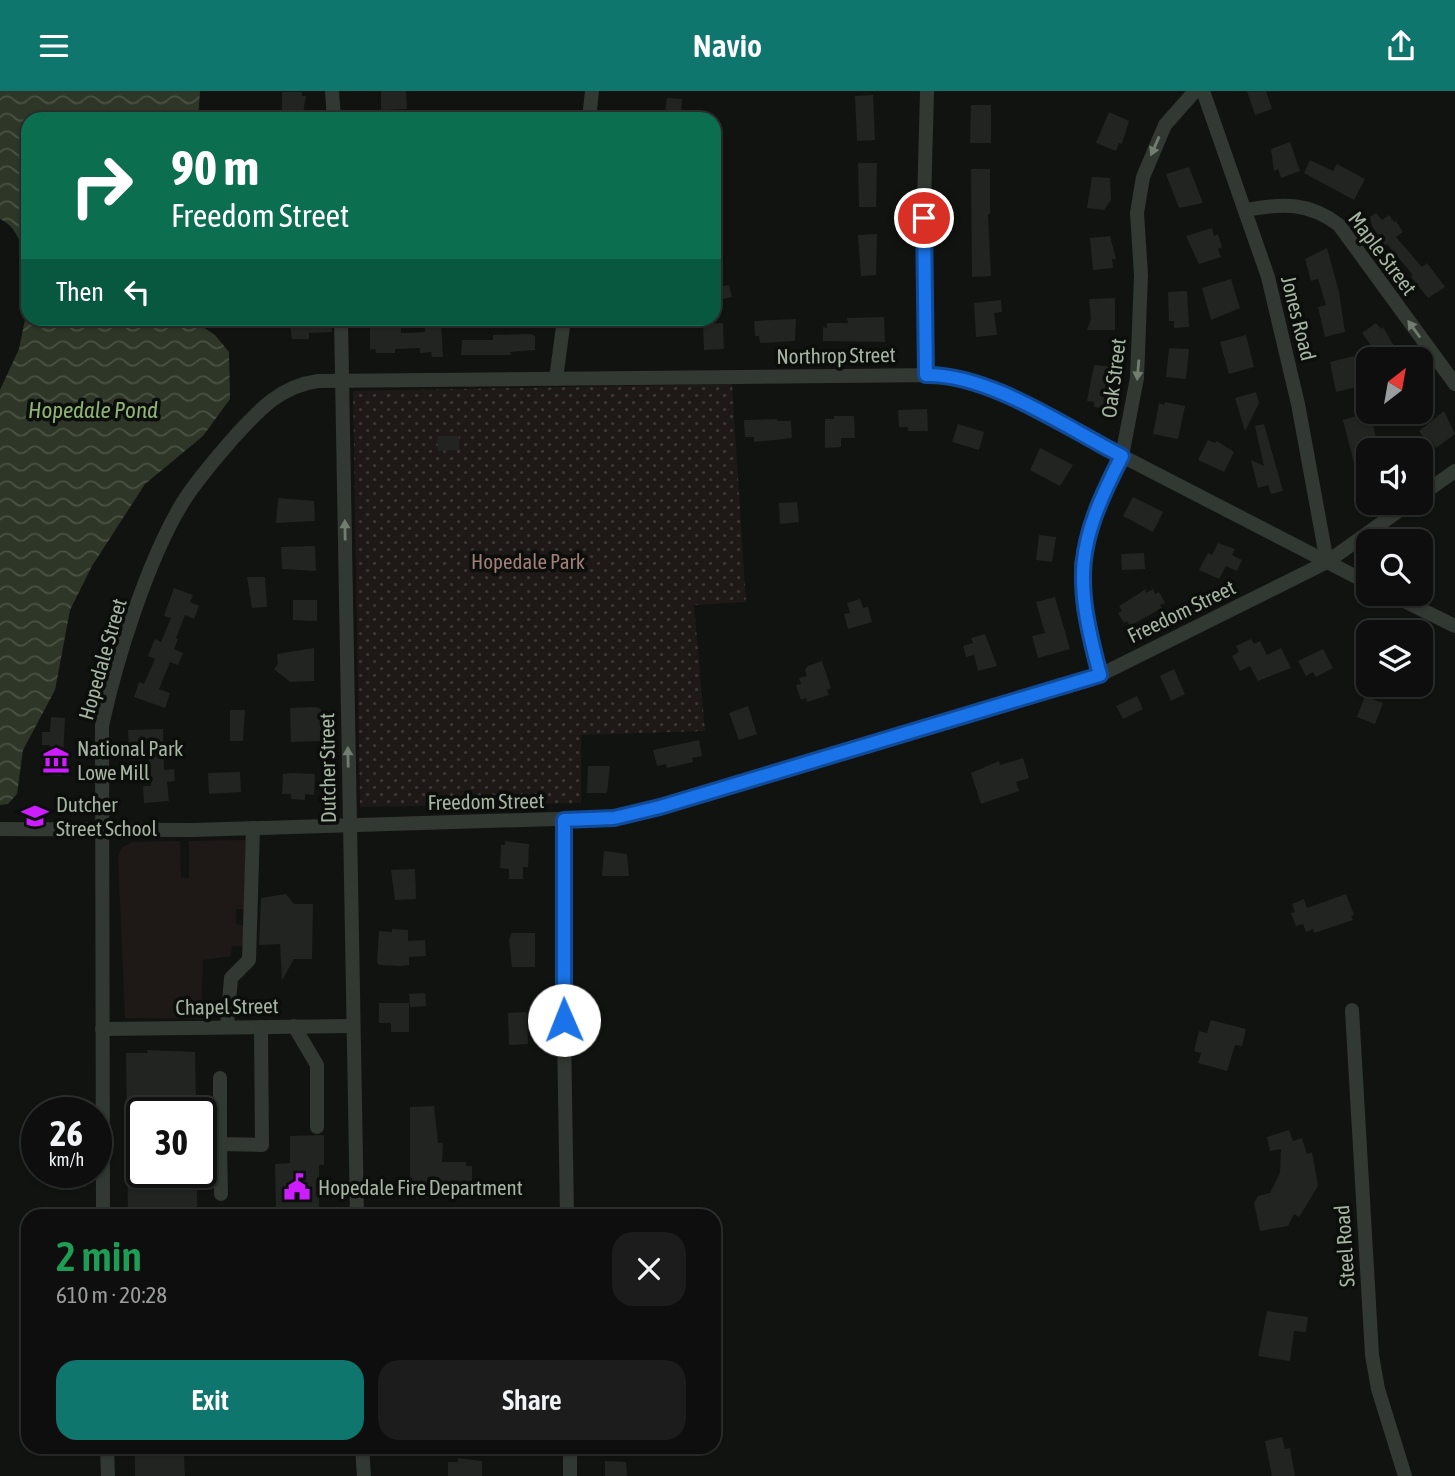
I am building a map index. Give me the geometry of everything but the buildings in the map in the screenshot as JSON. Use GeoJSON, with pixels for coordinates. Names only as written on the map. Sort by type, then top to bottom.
{"type":"FeatureCollection","features":[{"type":"Feature","properties":{"kind":"street"},"geometry":{"type":"LineString","coordinates":[[332,91],[334,112]]}},
{"type":"Feature","properties":{"kind":"street"},"geometry":{"type":"LineString","coordinates":[[590,112],[592,91]]}},
{"type":"Feature","properties":{"kind":"street"},"geometry":{"type":"LineString","coordinates":[[926,375],[927,91]]}},
{"type":"Feature","properties":{"kind":"street","name":"Oak Street"},"geometry":{"type":"LineString","coordinates":[[1100,675],[1083,607],[1081,564],[1093,515],[1122,456],[1138,378],[1141,275],[1137,213],[1143,177],[1165,125],[1195,91]]}},
{"type":"Feature","properties":{"kind":"street","name":"Jones Road"},"geometry":{"type":"LineString","coordinates":[[1203,91],[1269,277],[1298,404],[1327,562]]}},
{"type":"Feature","properties":{"kind":"street","name":"Maple Street"},"geometry":{"type":"LineString","coordinates":[[1246,210],[1300,205],[1325,214],[1339,225],[1455,384]]}},
{"type":"Feature","properties":{"kind":"street","name":"Dutcher Street"},"geometry":{"type":"LineString","coordinates":[[341,326],[357,1209]]}},
{"type":"Feature","properties":{"kind":"street"},"geometry":{"type":"LineString","coordinates":[[556,379],[563,326]]}},
{"type":"Feature","properties":{"kind":"street","name":"Northrop Street"},"geometry":{"type":"LineString","coordinates":[[343,381],[954,376],[983,384],[1356,577]]}},
{"type":"Feature","properties":{"kind":"street","name":"Hopedale Street"},"geometry":{"type":"LineString","coordinates":[[103,1209],[102,726],[108,697],[127,635],[172,520],[205,473],[253,416],[275,396],[303,383],[343,381]]}},
{"type":"Feature","properties":{"kind":"street"},"geometry":{"type":"LineString","coordinates":[[1433,487],[1455,471]]}},
{"type":"Feature","properties":{"kind":"street","name":"Freedom Street"},"geometry":{"type":"LineString","coordinates":[[0,829],[253,828],[614,818],[660,807],[1100,675],[1327,562],[1393,515]]}},
{"type":"Feature","properties":{"kind":"street"},"geometry":{"type":"LineString","coordinates":[[1414,606],[1455,627]]}},
{"type":"Feature","properties":{"kind":"street"},"geometry":{"type":"LineString","coordinates":[[564,820],[563,971],[568,1209]]}},
{"type":"Feature","properties":{"kind":"street"},"geometry":{"type":"LineString","coordinates":[[228,1027],[231,978],[249,960],[253,828]]}},
{"type":"Feature","properties":{"kind":"street","name":"Steel Road"},"geometry":{"type":"LineString","coordinates":[[1352,1010],[1372,1355],[1378,1389],[1405,1476]]}},
{"type":"Feature","properties":{"kind":"street"},"geometry":{"type":"LineString","coordinates":[[294,1026],[317,1065],[317,1127]]}},
{"type":"Feature","properties":{"kind":"street","name":"Chapel Street"},"geometry":{"type":"LineString","coordinates":[[102,1029],[352,1026]]}},
{"type":"Feature","properties":{"kind":"street"},"geometry":{"type":"LineString","coordinates":[[217,1151],[262,1145],[261,1027]]}},
{"type":"Feature","properties":{"kind":"street"},"geometry":{"type":"LineString","coordinates":[[220,1078],[221,1194]]}},
{"type":"Feature","properties":{"kind":"street"},"geometry":{"type":"LineString","coordinates":[[107,1454],[108,1476]]}},
{"type":"Feature","properties":{"kind":"street"},"geometry":{"type":"LineString","coordinates":[[362,1454],[364,1476]]}},
{"type":"Feature","properties":{"kind":"street"},"geometry":{"type":"LineString","coordinates":[[570,1454],[570,1476]]}},
{"type":"Feature","properties":{"kind":"green space","name":"Hopedale Park"},"geometry":{"type":"Polygon","coordinates":[[[732,384],[746,602],[694,605],[705,731],[581,735],[581,803],[360,807],[353,391],[732,384]]]}},
{"type":"Feature","properties":{"kind":"green space"},"geometry":{"type":"Polygon","coordinates":[[[246,840],[244,909],[236,909],[236,924],[243,925],[245,941],[242,946],[232,946],[231,956],[203,960],[201,1019],[125,1018],[118,858],[121,848],[132,842],[180,841],[181,877],[189,878],[189,841],[246,840]]]}},
{"type":"Feature","properties":{"kind":"water"},"geometry":{"type":"Polygon","coordinates":[[[0,91],[200,91],[199,112],[21,112],[21,246],[13,230],[0,219],[0,91]]]}},
{"type":"Feature","properties":{"kind":"water","name":"Hopedale Pond"},"geometry":{"type":"Polygon","coordinates":[[[24,326],[202,326],[215,335],[229,352],[230,399],[203,436],[145,484],[92,566],[70,610],[55,690],[23,750],[17,794],[8,804],[0,805],[0,390],[19,349],[24,326]]]}},
{"type":"Feature","properties":{"kind":"place","name":"National Park Lowe Mill"},"geometry":{"type":"Point","coordinates":[56,760]}},
{"type":"Feature","properties":{"kind":"place","name":"Dutcher Street School"},"geometry":{"type":"Point","coordinates":[35,816]}},
{"type":"Feature","properties":{"kind":"place","name":"Hopedale Fire Department"},"geometry":{"type":"Point","coordinates":[297,1187]}},
{"type":"Feature","properties":{"kind":"route"},"geometry":{"type":"LineString","coordinates":[[564,1020],[564,820],[614,818],[660,807],[1100,675],[1083,607],[1081,564],[1093,515],[1122,456],[983,384],[954,376],[926,375],[924,218]]}}]}
